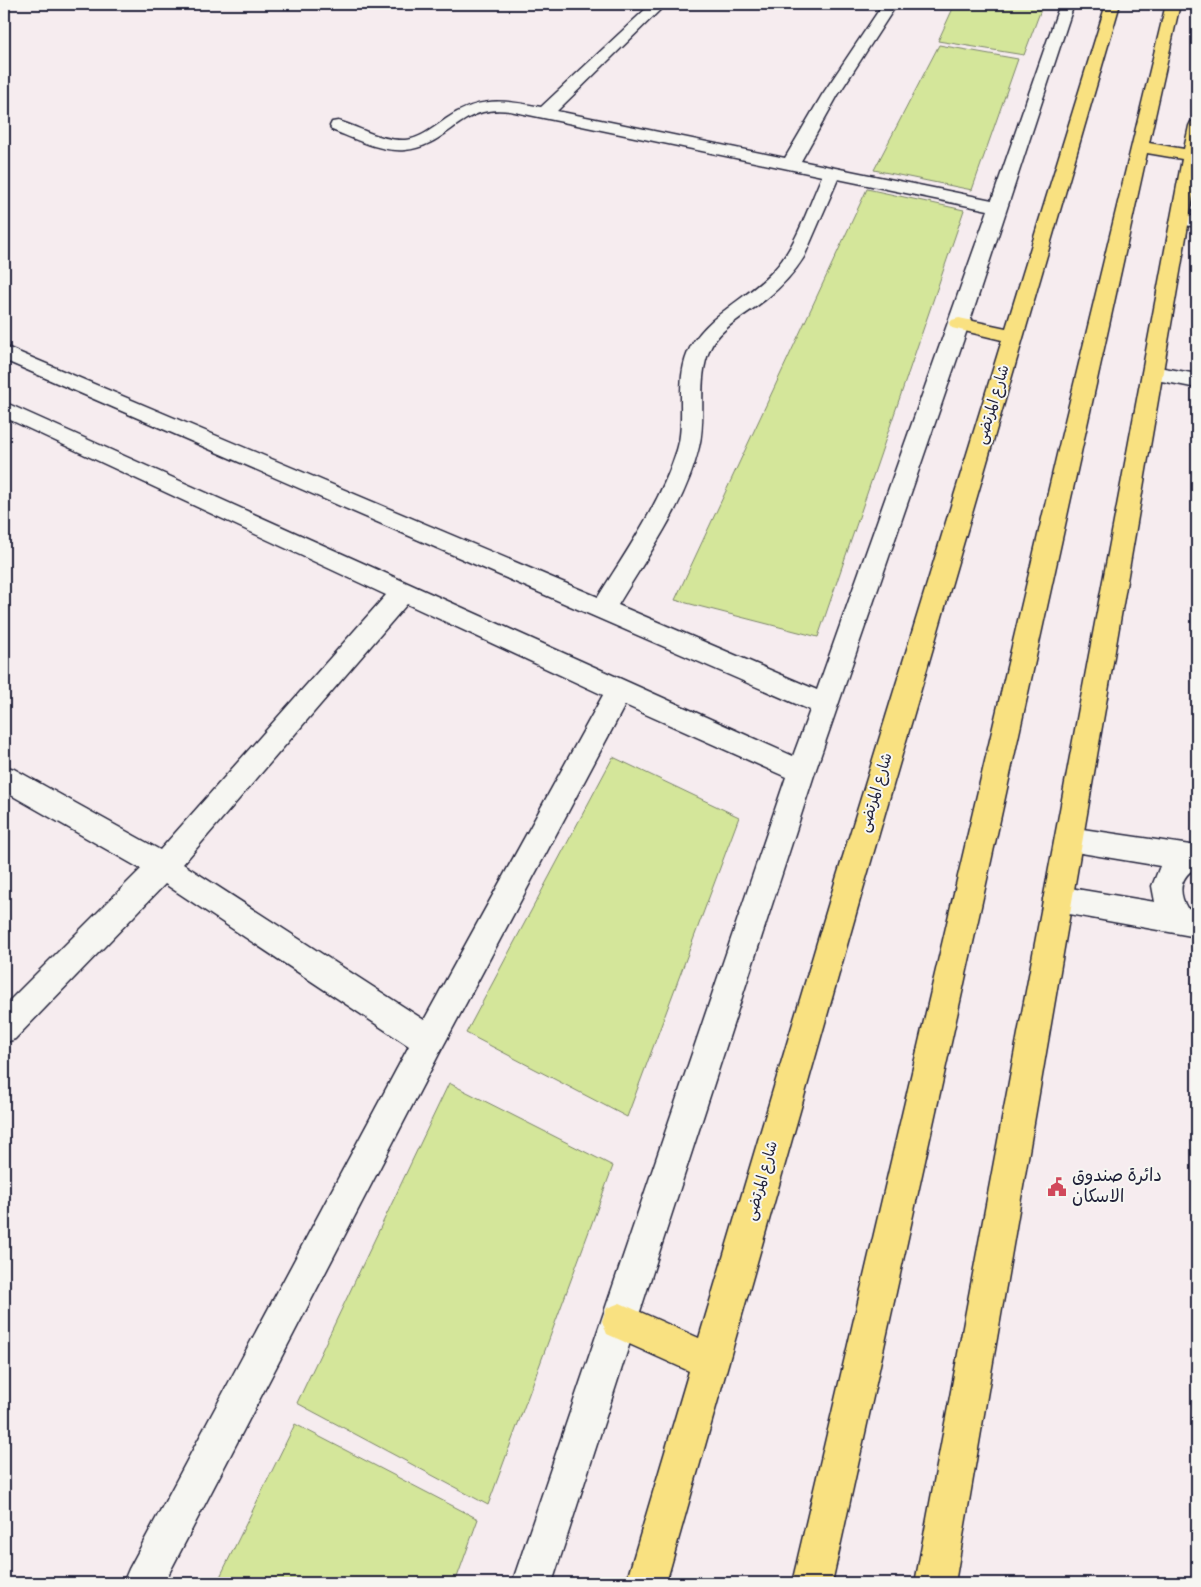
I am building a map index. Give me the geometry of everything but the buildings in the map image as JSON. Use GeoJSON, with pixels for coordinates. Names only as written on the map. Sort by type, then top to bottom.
{"type":"FeatureCollection","features":[{"type":"Feature","properties":{"kind":"main road","name":"شارع المرتضى"},"geometry":{"type":"LineString","coordinates":[[646,1583],[848,889],[1113,4]]}},
{"type":"Feature","properties":{"kind":"main road"},"geometry":{"type":"LineString","coordinates":[[812,1583],[1067,460],[1174,4]]}},
{"type":"Feature","properties":{"kind":"main road"},"geometry":{"type":"LineString","coordinates":[[935,1583],[1153,373],[1189,220],[1192,156],[1197,126]]}},
{"type":"Feature","properties":{"kind":"main road"},"geometry":{"type":"LineString","coordinates":[[1140,147],[1192,156]]}},
{"type":"Feature","properties":{"kind":"main road"},"geometry":{"type":"LineString","coordinates":[[959,324],[1014,336]]}},
{"type":"Feature","properties":{"kind":"main road"},"geometry":{"type":"LineString","coordinates":[[620,1322],[710,1362]]}},
{"type":"Feature","properties":{"kind":"street"},"geometry":{"type":"LineString","coordinates":[[545,113],[659,4]]}},
{"type":"Feature","properties":{"kind":"street"},"geometry":{"type":"LineString","coordinates":[[792,163],[830,94],[890,4]]}},
{"type":"Feature","properties":{"kind":"street"},"geometry":{"type":"LineString","coordinates":[[532,1583],[802,772],[959,324],[1067,4]]}},
{"type":"Feature","properties":{"kind":"street"},"geometry":{"type":"LineString","coordinates":[[338,126],[384,142],[404,145],[425,140],[468,112],[487,106],[510,106],[999,207]]}},
{"type":"Feature","properties":{"kind":"street"},"geometry":{"type":"LineString","coordinates":[[603,609],[665,504],[684,462],[691,431],[690,376],[701,347],[709,334],[764,291],[795,257],[832,172]]}},
{"type":"Feature","properties":{"kind":"street"},"geometry":{"type":"LineString","coordinates":[[4,352],[825,705]]}},
{"type":"Feature","properties":{"kind":"street"},"geometry":{"type":"LineString","coordinates":[[1153,373],[1197,382]]}},
{"type":"Feature","properties":{"kind":"street"},"geometry":{"type":"LineString","coordinates":[[4,409],[618,691],[802,772]]}},
{"type":"Feature","properties":{"kind":"street"},"geometry":{"type":"LineString","coordinates":[[4,1028],[163,867],[403,592]]}},
{"type":"Feature","properties":{"kind":"street"},"geometry":{"type":"LineString","coordinates":[[143,1583],[429,1041],[618,691]]}},
{"type":"Feature","properties":{"kind":"street"},"geometry":{"type":"LineString","coordinates":[[4,777],[163,867],[429,1041]]}},
{"type":"Feature","properties":{"kind":"street"},"geometry":{"type":"LineString","coordinates":[[1069,838],[1192,858]]}},
{"type":"Feature","properties":{"kind":"street"},"geometry":{"type":"LineString","coordinates":[[1188,921],[1171,908],[1167,895],[1167,883],[1170,872],[1177,864],[1192,858]]}},
{"type":"Feature","properties":{"kind":"street"},"geometry":{"type":"LineString","coordinates":[[1058,899],[1188,921]]}},
{"type":"Feature","properties":{"kind":"green space"},"geometry":{"type":"Polygon","coordinates":[[[955,4],[1043,4],[1024,55],[938,41],[955,4]]]}},
{"type":"Feature","properties":{"kind":"green space"},"geometry":{"type":"Polygon","coordinates":[[[939,45],[1018,59],[972,190],[874,170],[939,45]]]}},
{"type":"Feature","properties":{"kind":"green space"},"geometry":{"type":"Polygon","coordinates":[[[867,189],[964,210],[818,637],[675,600],[867,189]]]}},
{"type":"Feature","properties":{"kind":"green space"},"geometry":{"type":"Polygon","coordinates":[[[613,757],[739,817],[627,1117],[466,1033],[613,757]]]}},
{"type":"Feature","properties":{"kind":"green space"},"geometry":{"type":"Polygon","coordinates":[[[449,1083],[613,1166],[488,1505],[297,1403],[449,1083]]]}},
{"type":"Feature","properties":{"kind":"green space"},"geometry":{"type":"Polygon","coordinates":[[[295,1424],[478,1519],[455,1583],[217,1583],[295,1424]]]}},
{"type":"Feature","properties":{"kind":"place","name":"دائرة صندوق الاسكان"},"geometry":{"type":"Point","coordinates":[1057,1187]}}]}
